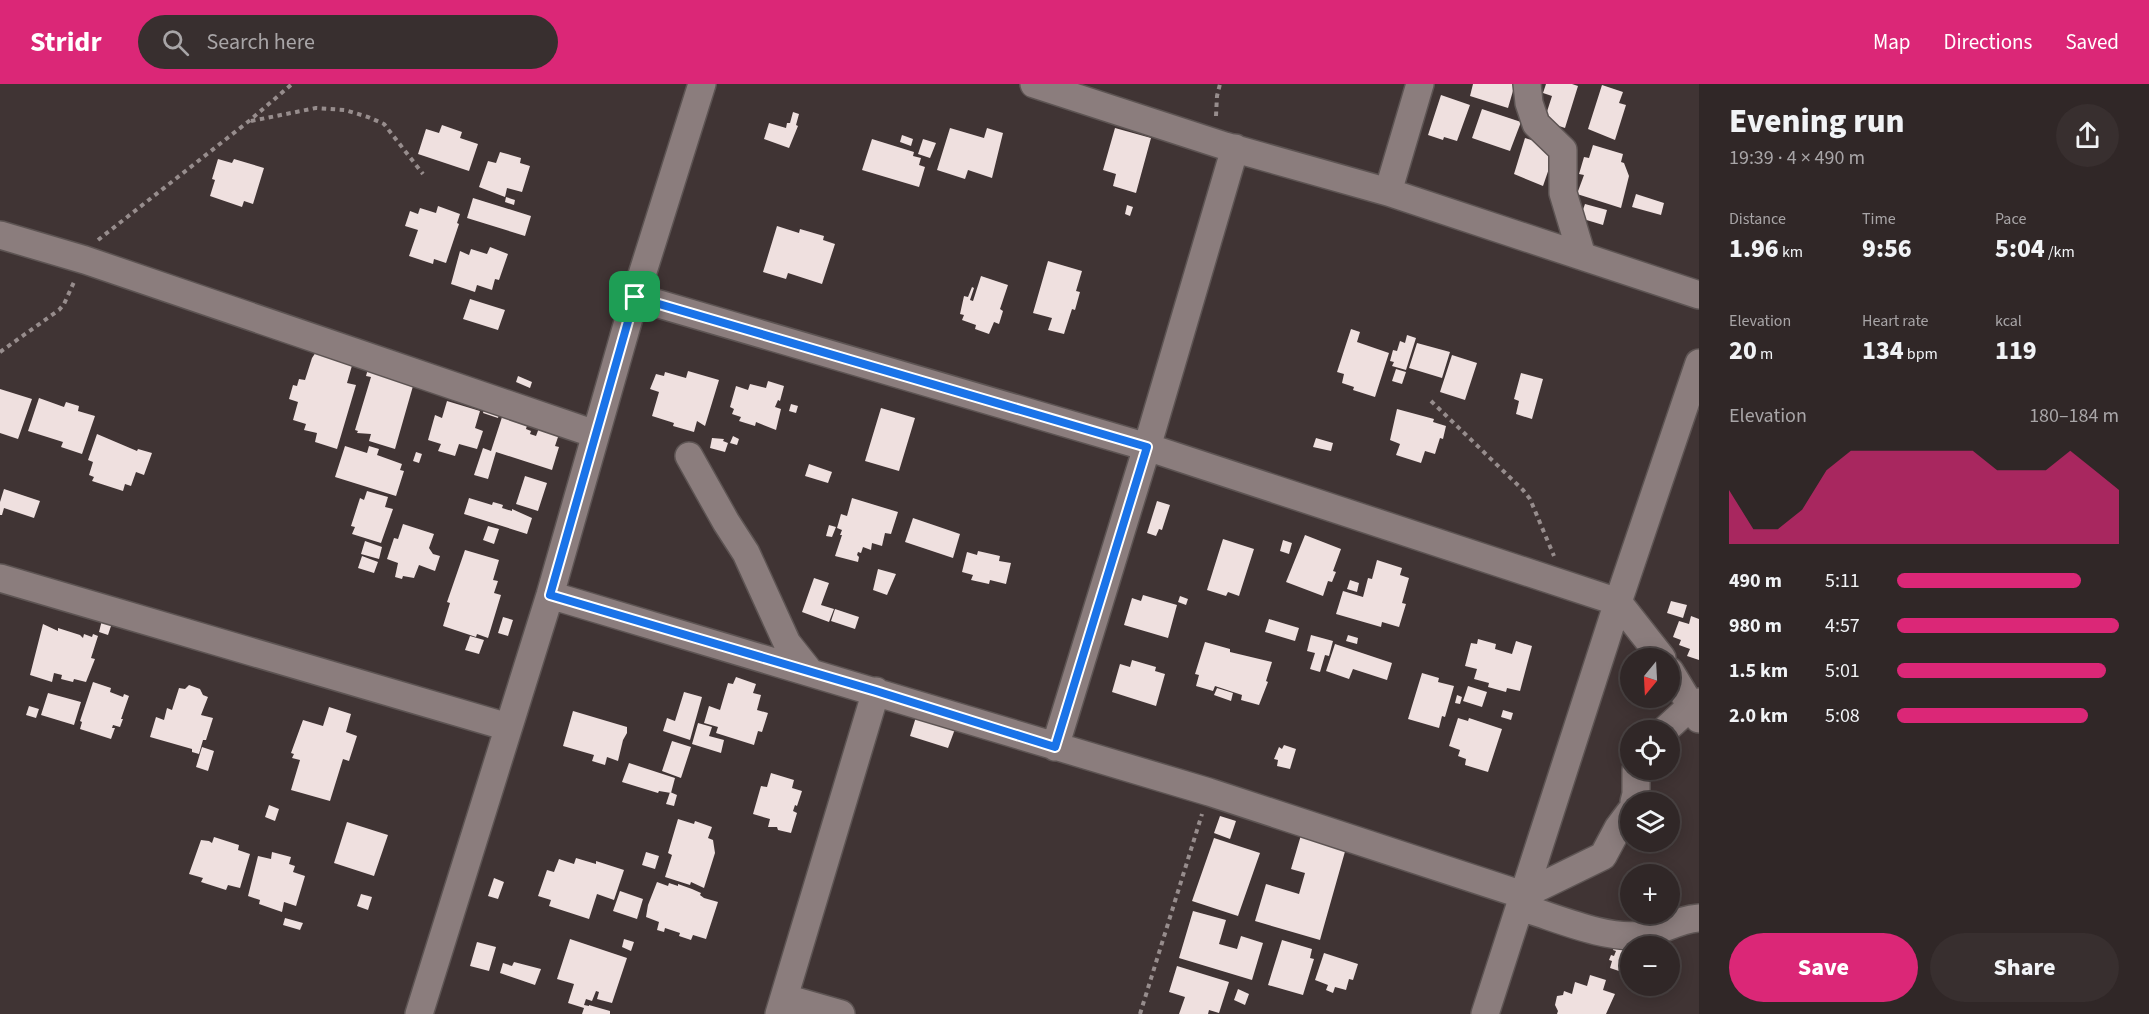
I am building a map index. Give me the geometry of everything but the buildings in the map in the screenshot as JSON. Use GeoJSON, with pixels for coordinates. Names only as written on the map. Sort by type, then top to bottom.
{"type":"FeatureCollection","features":[{"type":"Feature","properties":{"kind":"street"},"geometry":{"type":"LineString","coordinates":[[419,1014],[550,595],[635,297],[702,84]]}},
{"type":"Feature","properties":{"kind":"street"},"geometry":{"type":"LineString","coordinates":[[1034,84],[1230,147],[1388,192],[1699,295]]}},
{"type":"Feature","properties":{"kind":"street"},"geometry":{"type":"LineString","coordinates":[[1388,192],[1420,84]]}},
{"type":"Feature","properties":{"kind":"street"},"geometry":{"type":"LineString","coordinates":[[1527,84],[1529,103],[1536,124],[1563,150],[1563,194],[1582,256]]}},
{"type":"Feature","properties":{"kind":"street"},"geometry":{"type":"LineString","coordinates":[[1055,747],[1147,447],[1230,147]]}},
{"type":"Feature","properties":{"kind":"street"},"geometry":{"type":"LineString","coordinates":[[0,235],[85,260],[595,434]]}},
{"type":"Feature","properties":{"kind":"street"},"geometry":{"type":"LineString","coordinates":[[635,297],[1147,447],[1618,602],[1654,648]]}},
{"type":"Feature","properties":{"kind":"street"},"geometry":{"type":"LineString","coordinates":[[1485,1014],[1618,602],[1699,363]]}},
{"type":"Feature","properties":{"kind":"street"},"geometry":{"type":"LineString","coordinates":[[689,456],[746,553],[787,643],[810,672]]}},
{"type":"Feature","properties":{"kind":"street"},"geometry":{"type":"LineString","coordinates":[[0,578],[508,727]]}},
{"type":"Feature","properties":{"kind":"street"},"geometry":{"type":"LineString","coordinates":[[550,595],[1209,792],[1522,901],[1609,934],[1643,934],[1699,918]]}},
{"type":"Feature","properties":{"kind":"street"},"geometry":{"type":"LineString","coordinates":[[1680,684],[1697,709],[1680,720]]}},
{"type":"Feature","properties":{"kind":"street"},"geometry":{"type":"LineString","coordinates":[[842,1014],[782,1006],[876,691]]}},
{"type":"Feature","properties":{"kind":"street"},"geometry":{"type":"LineString","coordinates":[[1522,901],[1603,856],[1620,825]]}},
{"type":"Feature","properties":{"kind":"path"},"geometry":{"type":"LineString","coordinates":[[0,352],[59,310],[85,260],[86,252],[104,235],[249,121],[292,84]]}},
{"type":"Feature","properties":{"kind":"path"},"geometry":{"type":"LineString","coordinates":[[1220,84],[1216,96],[1215,114],[1230,147]]}},
{"type":"Feature","properties":{"kind":"path"},"geometry":{"type":"LineString","coordinates":[[249,121],[316,108],[345,110],[368,117],[384,124],[423,174]]}},
{"type":"Feature","properties":{"kind":"path"},"geometry":{"type":"LineString","coordinates":[[1431,401],[1530,499],[1566,585]]}},
{"type":"Feature","properties":{"kind":"path"},"geometry":{"type":"LineString","coordinates":[[1140,1014],[1209,792]]}},
{"type":"Feature","properties":{"kind":"route"},"geometry":{"type":"LineString","coordinates":[[635,297],[1147,447],[1055,747],[876,691],[550,595],[635,297]]}}]}
